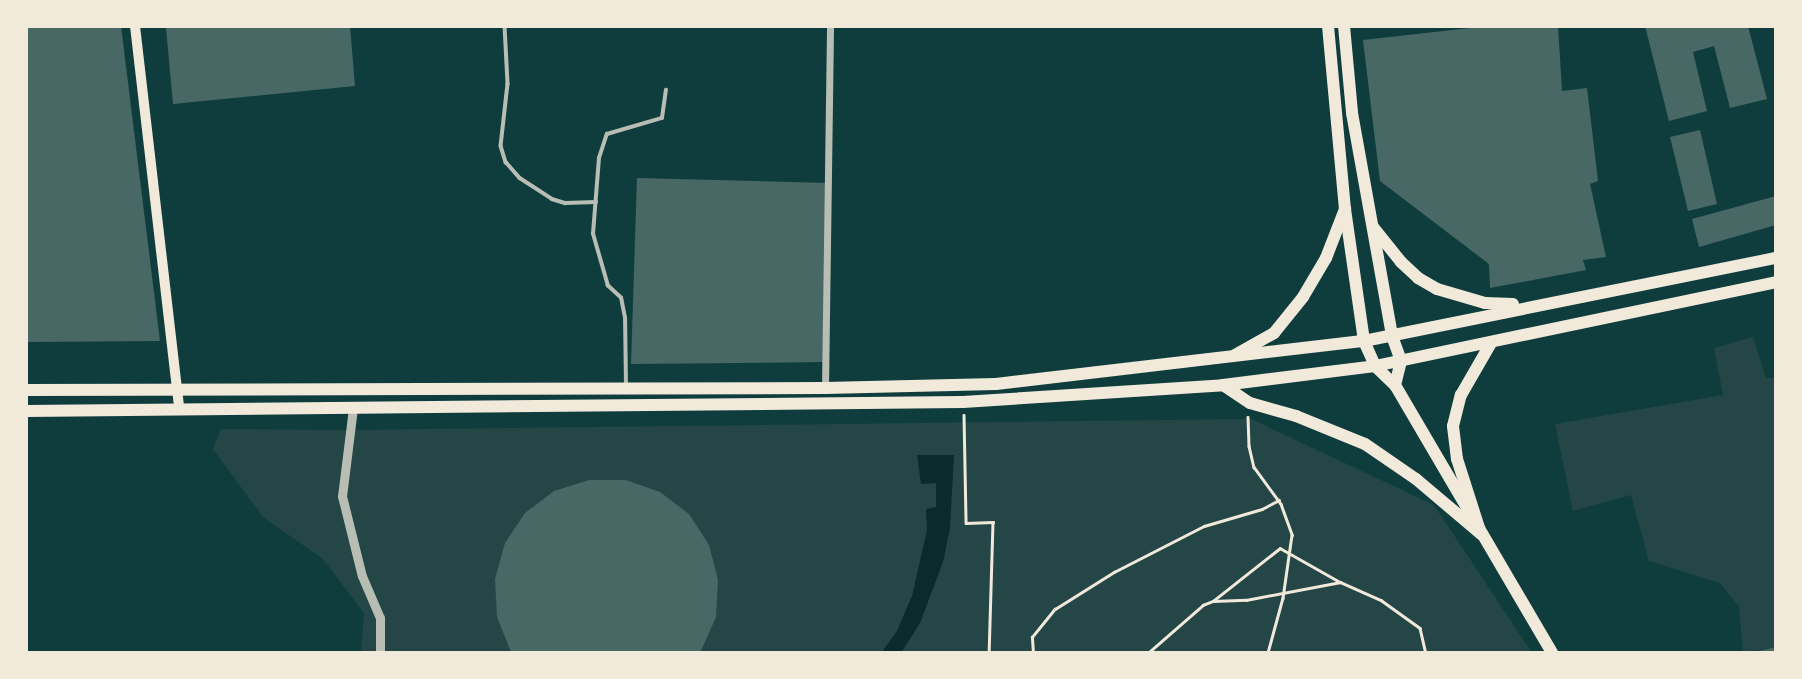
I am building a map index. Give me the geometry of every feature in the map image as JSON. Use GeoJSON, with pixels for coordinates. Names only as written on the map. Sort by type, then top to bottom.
{"type":"FeatureCollection","features":[{"type":"Feature","properties":{"kind":"main road"},"geometry":{"type":"LineString","coordinates":[[135,26],[178,409]]}},
{"type":"Feature","properties":{"kind":"main road"},"geometry":{"type":"LineString","coordinates":[[1328,26],[1345,209],[1364,341],[1375,366],[1395,385],[1552,653]]}},
{"type":"Feature","properties":{"kind":"main road"},"geometry":{"type":"LineString","coordinates":[[1344,26],[1352,113],[1392,336],[1401,361],[1395,385]]}},
{"type":"Feature","properties":{"kind":"main road"},"geometry":{"type":"LineString","coordinates":[[1230,358],[1274,333],[1303,297],[1326,258],[1345,209]]}},
{"type":"Feature","properties":{"kind":"main road"},"geometry":{"type":"LineString","coordinates":[[1373,227],[1401,262],[1418,278],[1437,289],[1485,303],[1552,301]]}},
{"type":"Feature","properties":{"kind":"main road"},"geometry":{"type":"LineString","coordinates":[[26,390],[825,388],[996,384],[1364,341],[1776,258]]}},
{"type":"Feature","properties":{"kind":"main road"},"geometry":{"type":"LineString","coordinates":[[26,411],[963,402],[1223,385],[1375,366],[1776,282]]}},
{"type":"Feature","properties":{"kind":"main road"},"geometry":{"type":"LineString","coordinates":[[1481,534],[1457,459],[1452,426],[1461,395],[1491,343]]}},
{"type":"Feature","properties":{"kind":"main road"},"geometry":{"type":"LineString","coordinates":[[1223,385],[1250,403],[1296,416],[1365,444],[1416,479],[1481,534]]}},
{"type":"Feature","properties":{"kind":"street"},"geometry":{"type":"LineString","coordinates":[[825,388],[831,26]]}},
{"type":"Feature","properties":{"kind":"street"},"geometry":{"type":"LineString","coordinates":[[353,408],[342,496],[362,576],[380,618],[380,653]]}},
{"type":"Feature","properties":{"kind":"lane"},"geometry":{"type":"LineString","coordinates":[[505,26],[508,84],[501,146],[506,162],[520,178],[552,199],[565,203],[596,202]]}},
{"type":"Feature","properties":{"kind":"lane"},"geometry":{"type":"LineString","coordinates":[[626,388],[625,318],[621,298],[608,286],[593,234],[599,158],[607,134],[662,118],[666,90]]}},
{"type":"Feature","properties":{"kind":"path"},"geometry":{"type":"LineString","coordinates":[[963,402],[966,523],[993,522],[989,653]]}},
{"type":"Feature","properties":{"kind":"path"},"geometry":{"type":"LineString","coordinates":[[1250,403],[1247,428],[1254,467],[1279,500],[1292,535],[1283,593],[1268,653]]}},
{"type":"Feature","properties":{"kind":"path"},"geometry":{"type":"LineString","coordinates":[[1032,653],[1032,636],[1055,609],[1114,572],[1204,526],[1262,509],[1279,500]]}},
{"type":"Feature","properties":{"kind":"path"},"geometry":{"type":"LineString","coordinates":[[1148,653],[1203,606],[1280,548],[1340,582],[1381,600],[1420,628],[1426,653]]}},
{"type":"Feature","properties":{"kind":"path"},"geometry":{"type":"LineString","coordinates":[[1213,601],[1227,602],[1340,582]]}},
{"type":"Feature","properties":{"kind":"shaded area"},"geometry":{"type":"Polygon","coordinates":[[[1753,337],[1766,378],[1776,378],[1776,647],[1743,653],[1739,607],[1720,583],[1649,561],[1631,495],[1573,511],[1555,424],[1723,395],[1714,348],[1753,337]]]}},
{"type":"Feature","properties":{"kind":"shaded area"},"geometry":{"type":"Polygon","coordinates":[[[1251,419],[1434,505],[1532,653],[361,653],[364,613],[323,559],[263,517],[213,449],[221,429],[349,430],[1251,419]]]}},
{"type":"Feature","properties":{"kind":"shaded area"},"geometry":{"type":"Polygon","coordinates":[[[917,455],[954,455],[950,528],[943,562],[920,623],[901,653],[881,653],[897,631],[912,596],[927,530],[926,509],[936,507],[936,483],[921,484],[917,455]]]}},
{"type":"Feature","properties":{"kind":"building"},"geometry":{"type":"Polygon","coordinates":[[[26,26],[121,26],[160,341],[26,342],[26,26]]]}},
{"type":"Feature","properties":{"kind":"building"},"geometry":{"type":"Polygon","coordinates":[[[350,26],[355,86],[173,104],[166,28],[350,26]]]}},
{"type":"Feature","properties":{"kind":"building"},"geometry":{"type":"Polygon","coordinates":[[[1488,26],[1558,26],[1562,91],[1587,88],[1598,181],[1590,184],[1606,257],[1583,260],[1586,270],[1490,288],[1489,264],[1380,181],[1363,40],[1488,26]]]}},
{"type":"Feature","properties":{"kind":"building"},"geometry":{"type":"Polygon","coordinates":[[[1645,26],[1748,26],[1767,99],[1730,108],[1714,46],[1693,52],[1707,111],[1669,121],[1645,26]]]}},
{"type":"Feature","properties":{"kind":"building"},"geometry":{"type":"Polygon","coordinates":[[[1700,130],[1717,204],[1688,211],[1670,137],[1700,130]]]}},
{"type":"Feature","properties":{"kind":"building"},"geometry":{"type":"Polygon","coordinates":[[[637,178],[828,183],[825,362],[631,364],[637,178]]]}},
{"type":"Feature","properties":{"kind":"building"},"geometry":{"type":"Polygon","coordinates":[[[1776,196],[1776,225],[1699,247],[1692,219],[1776,196]]]}},
{"type":"Feature","properties":{"kind":"building"},"geometry":{"type":"Polygon","coordinates":[[[589,480],[626,480],[660,492],[689,514],[709,545],[718,580],[716,617],[700,653],[511,652],[497,617],[495,579],[505,543],[525,513],[554,491],[589,480]]]}},
{"type":"Feature","properties":{"kind":"building"},"geometry":{"type":"Polygon","coordinates":[[[1776,647],[1776,653],[1755,653],[1755,652],[1776,647]]]}}]}
